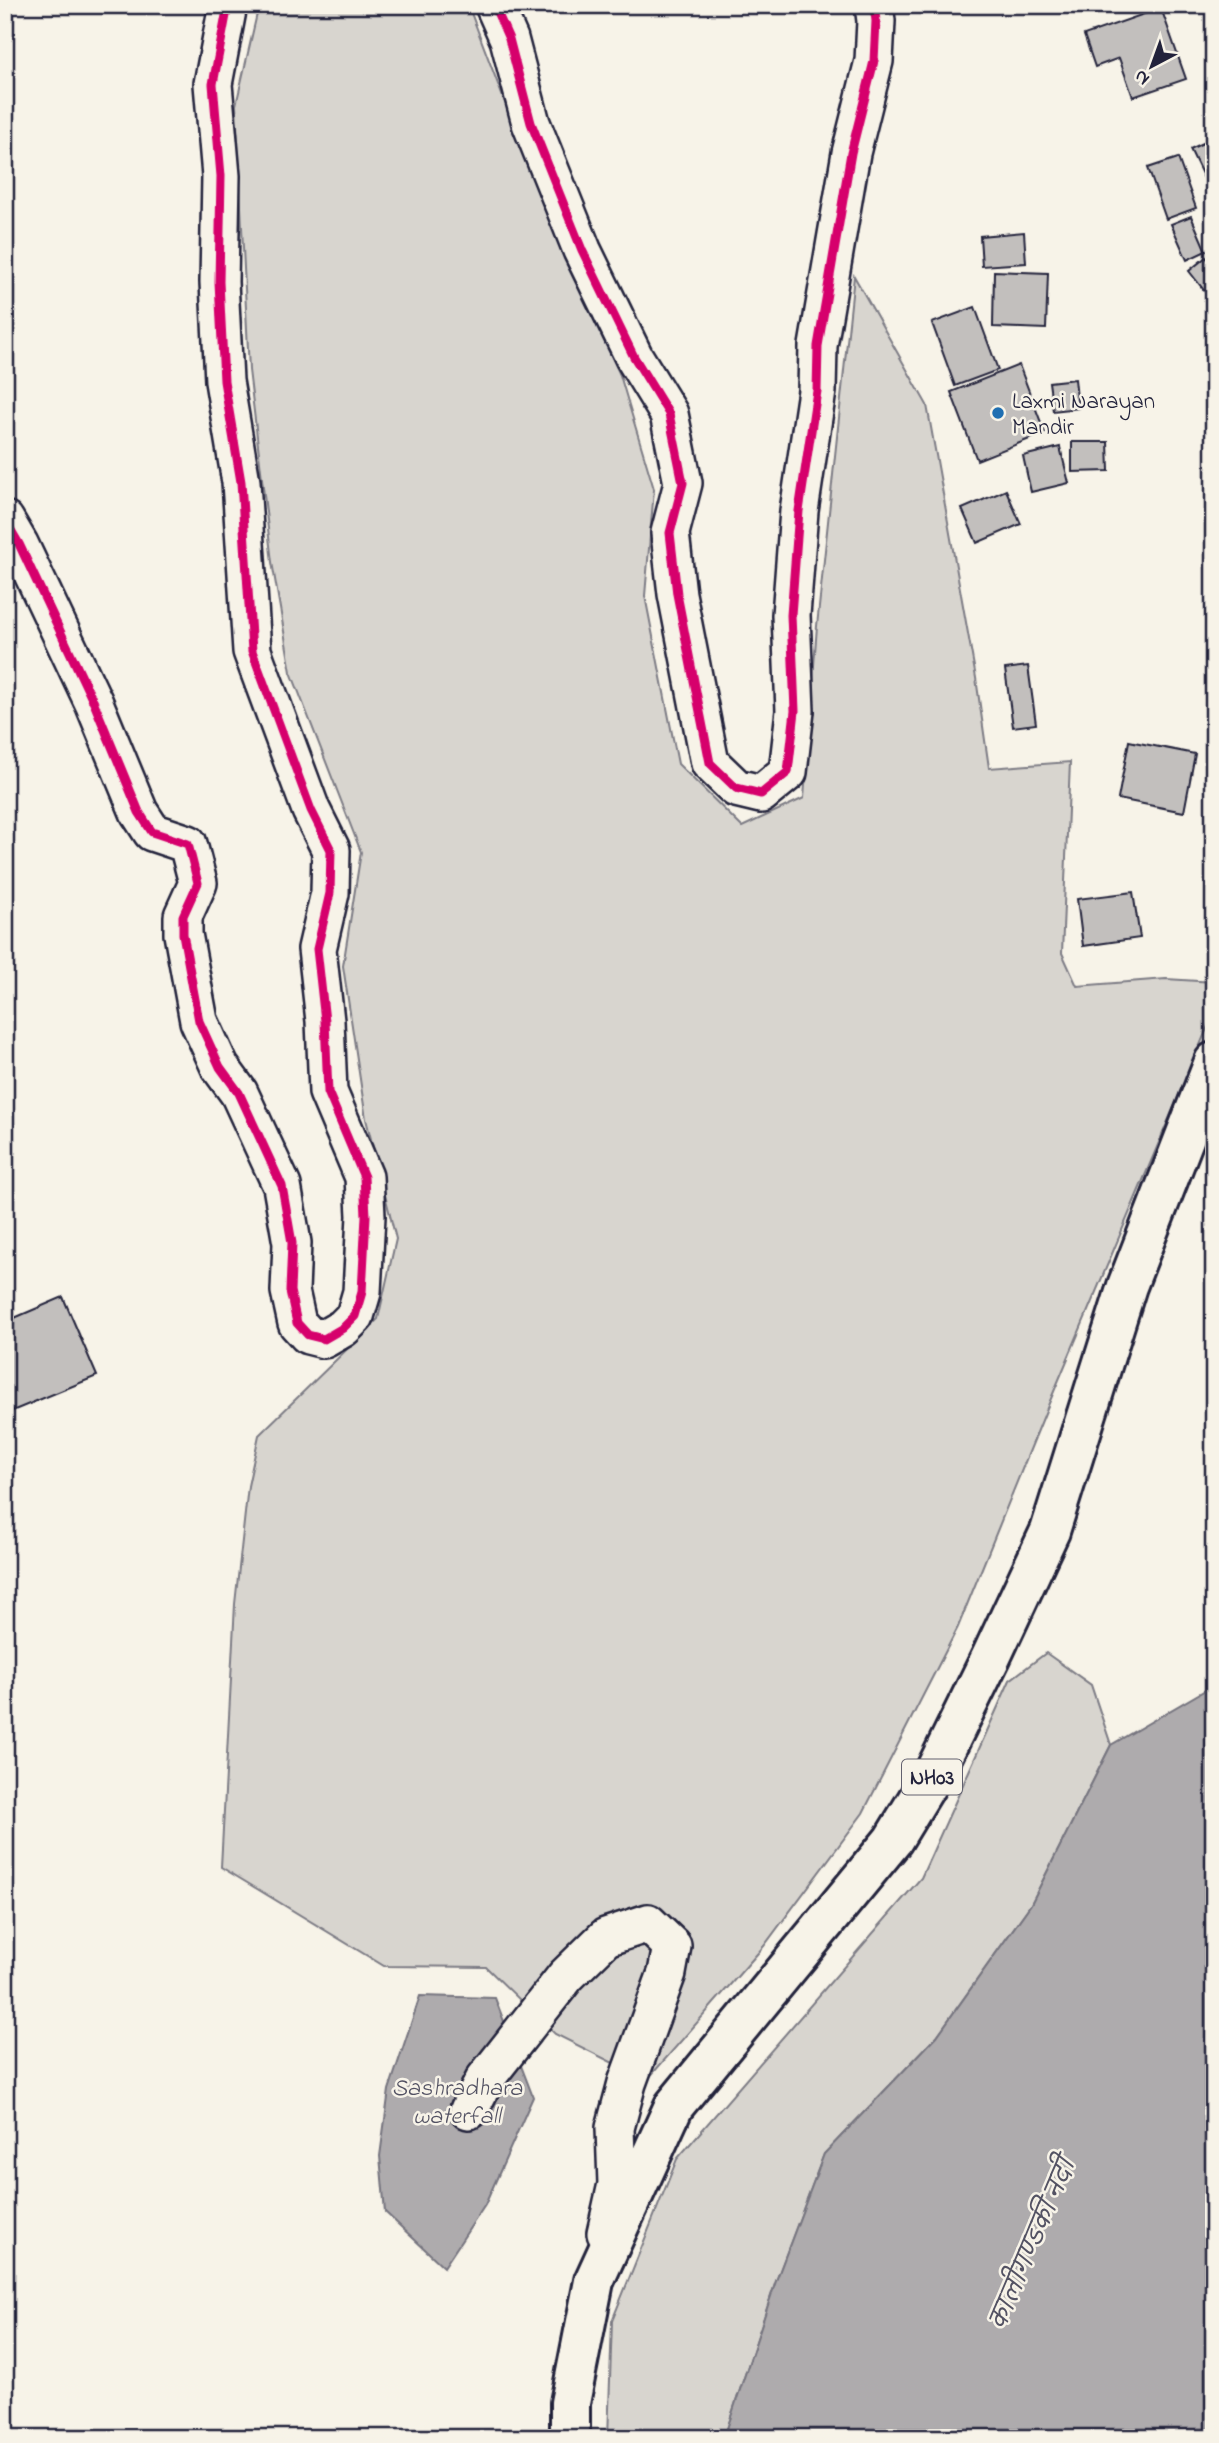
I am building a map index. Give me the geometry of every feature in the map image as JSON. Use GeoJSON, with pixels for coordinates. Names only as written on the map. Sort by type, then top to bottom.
{"type":"FeatureCollection","features":[{"type":"Feature","properties":{"kind":"highway","name":"NH03"},"geometry":{"type":"LineString","coordinates":[[570,2438],[570,2403],[594,2281],[674,2106],[893,1840],[935,1771],[1050,1531],[1127,1286],[1214,1062]]}},
{"type":"Feature","properties":{"kind":"street"},"geometry":{"type":"LineString","coordinates":[[5,520],[94,703],[139,812],[152,832],[188,844],[198,883],[183,916],[183,934],[199,1021],[220,1068],[239,1093],[282,1186],[292,1243],[290,1291],[296,1323],[308,1335],[324,1339],[343,1328],[355,1315],[362,1292],[365,1191],[363,1177],[328,1092],[325,1021],[317,949],[330,892],[331,850],[311,810],[252,651],[241,482],[224,381],[219,282],[221,176],[214,84],[228,5]]}},
{"type":"Feature","properties":{"kind":"street"},"geometry":{"type":"LineString","coordinates":[[494,5],[509,39],[531,123],[582,250],[635,357],[668,414],[683,483],[670,533],[671,545],[677,594],[710,763],[736,788],[761,794],[788,772],[795,711],[791,615],[799,510],[817,391],[818,346],[851,153],[874,61],[874,5]]}},
{"type":"Feature","properties":{"kind":"street"},"geometry":{"type":"LineString","coordinates":[[470,2110],[485,2080],[545,2002],[566,1976],[606,1937],[648,1923],[672,1946],[667,1973],[627,2084],[615,2128],[617,2184],[594,2281]]}},
{"type":"Feature","properties":{"kind":"shaded area"},"geometry":{"type":"Polygon","coordinates":[[[259,5],[468,5],[538,190],[620,375],[654,489],[645,596],[678,764],[742,827],[804,798],[817,626],[854,276],[927,405],[976,678],[989,768],[1070,762],[1062,953],[1077,986],[1166,979],[1214,982],[1214,1012],[958,1627],[863,1813],[764,1946],[647,2080],[555,2034],[486,1967],[384,1966],[221,1867],[235,1604],[248,1486],[259,1435],[378,1319],[396,1239],[366,1119],[343,966],[361,852],[291,672],[272,562],[249,370],[236,105],[259,5]]]}},
{"type":"Feature","properties":{"kind":"shaded area"},"geometry":{"type":"Polygon","coordinates":[[[1046,1653],[1091,1685],[1111,1745],[1031,1904],[937,2036],[824,2154],[776,2281],[724,2438],[608,2438],[612,2321],[677,2159],[921,1878],[1010,1680],[1046,1653]]]}},
{"type":"Feature","properties":{"kind":"water","name":"कालीगण्डकी नदी"},"geometry":{"type":"Polygon","coordinates":[[[1214,1685],[1214,2438],[724,2438],[776,2281],[824,2154],[937,2036],[1031,1904],[1111,1745],[1214,1685]]]}},
{"type":"Feature","properties":{"kind":"water","name":"Sashradhara waterfall"},"geometry":{"type":"Polygon","coordinates":[[[420,1996],[495,1998],[533,2097],[485,2205],[444,2267],[385,2212],[380,2156],[389,2090],[420,1996]]]}},
{"type":"Feature","properties":{"kind":"building"},"geometry":{"type":"Polygon","coordinates":[[[1161,8],[1186,79],[1133,97],[1119,58],[1095,67],[1084,35],[1161,8]]]}},
{"type":"Feature","properties":{"kind":"building"},"geometry":{"type":"Polygon","coordinates":[[[1214,138],[1214,197],[1213,197],[1190,149],[1214,138]]]}},
{"type":"Feature","properties":{"kind":"building"},"geometry":{"type":"Polygon","coordinates":[[[1178,158],[1196,208],[1166,219],[1148,168],[1178,158]]]}},
{"type":"Feature","properties":{"kind":"building"},"geometry":{"type":"Polygon","coordinates":[[[1191,216],[1206,251],[1187,260],[1171,224],[1191,216]]]}},
{"type":"Feature","properties":{"kind":"building"},"geometry":{"type":"Polygon","coordinates":[[[1024,232],[1026,263],[982,266],[980,236],[1024,232]]]}},
{"type":"Feature","properties":{"kind":"building"},"geometry":{"type":"Polygon","coordinates":[[[1206,257],[1214,267],[1214,288],[1207,294],[1189,271],[1206,257]]]}},
{"type":"Feature","properties":{"kind":"building"},"geometry":{"type":"Polygon","coordinates":[[[994,271],[1048,273],[1046,329],[993,327],[994,271]]]}},
{"type":"Feature","properties":{"kind":"building"},"geometry":{"type":"Polygon","coordinates":[[[975,307],[998,370],[955,386],[932,323],[975,307]]]}},
{"type":"Feature","properties":{"kind":"building","name":"Laxmi Narayan Mandir"},"geometry":{"type":"Polygon","coordinates":[[[1019,365],[1045,433],[977,460],[951,392],[1019,365]]]}},
{"type":"Feature","properties":{"kind":"building"},"geometry":{"type":"Polygon","coordinates":[[[1075,379],[1078,408],[1053,411],[1049,382],[1075,379]]]}},
{"type":"Feature","properties":{"kind":"building"},"geometry":{"type":"Polygon","coordinates":[[[1072,442],[1108,442],[1109,471],[1072,472],[1072,442]]]}},
{"type":"Feature","properties":{"kind":"building"},"geometry":{"type":"Polygon","coordinates":[[[1060,447],[1069,483],[1031,492],[1023,456],[1060,447]]]}},
{"type":"Feature","properties":{"kind":"building"},"geometry":{"type":"Polygon","coordinates":[[[1006,490],[1021,524],[977,543],[962,509],[1006,490]]]}},
{"type":"Feature","properties":{"kind":"building"},"geometry":{"type":"Polygon","coordinates":[[[1028,666],[1036,724],[1013,727],[1005,669],[1028,666]]]}},
{"type":"Feature","properties":{"kind":"building"},"geometry":{"type":"Polygon","coordinates":[[[1129,741],[1195,754],[1184,812],[1118,799],[1129,741]]]}},
{"type":"Feature","properties":{"kind":"building"},"geometry":{"type":"Polygon","coordinates":[[[1133,892],[1140,938],[1083,946],[1077,899],[1133,892]]]}},
{"type":"Feature","properties":{"kind":"building"},"geometry":{"type":"Polygon","coordinates":[[[63,1297],[97,1376],[5,1414],[5,1322],[63,1297]]]}},
{"type":"Feature","properties":{"kind":"cycle path"},"geometry":{"type":"LineString","coordinates":[[5,520],[94,703],[139,812],[152,832],[188,844],[198,883],[183,916],[183,934],[199,1021],[220,1067],[239,1093],[282,1186],[292,1243],[290,1291],[297,1323],[308,1335],[324,1339],[343,1328],[355,1316],[362,1292],[366,1216],[364,1177],[328,1092],[325,1021],[317,949],[330,893],[331,850],[311,810],[252,651],[241,482],[224,381],[219,282],[221,176],[213,84],[228,5]]}},
{"type":"Feature","properties":{"kind":"cycle path"},"geometry":{"type":"LineString","coordinates":[[494,5],[509,39],[531,123],[582,250],[634,357],[669,414],[683,483],[670,533],[677,594],[710,763],[736,788],[761,794],[788,772],[795,711],[791,615],[799,511],[817,391],[818,346],[851,153],[874,61],[874,5]]}},
{"type":"Feature","properties":{"kind":"place","name":"Laxmi Narayan Mandir"},"geometry":{"type":"Point","coordinates":[998,413]}}]}
